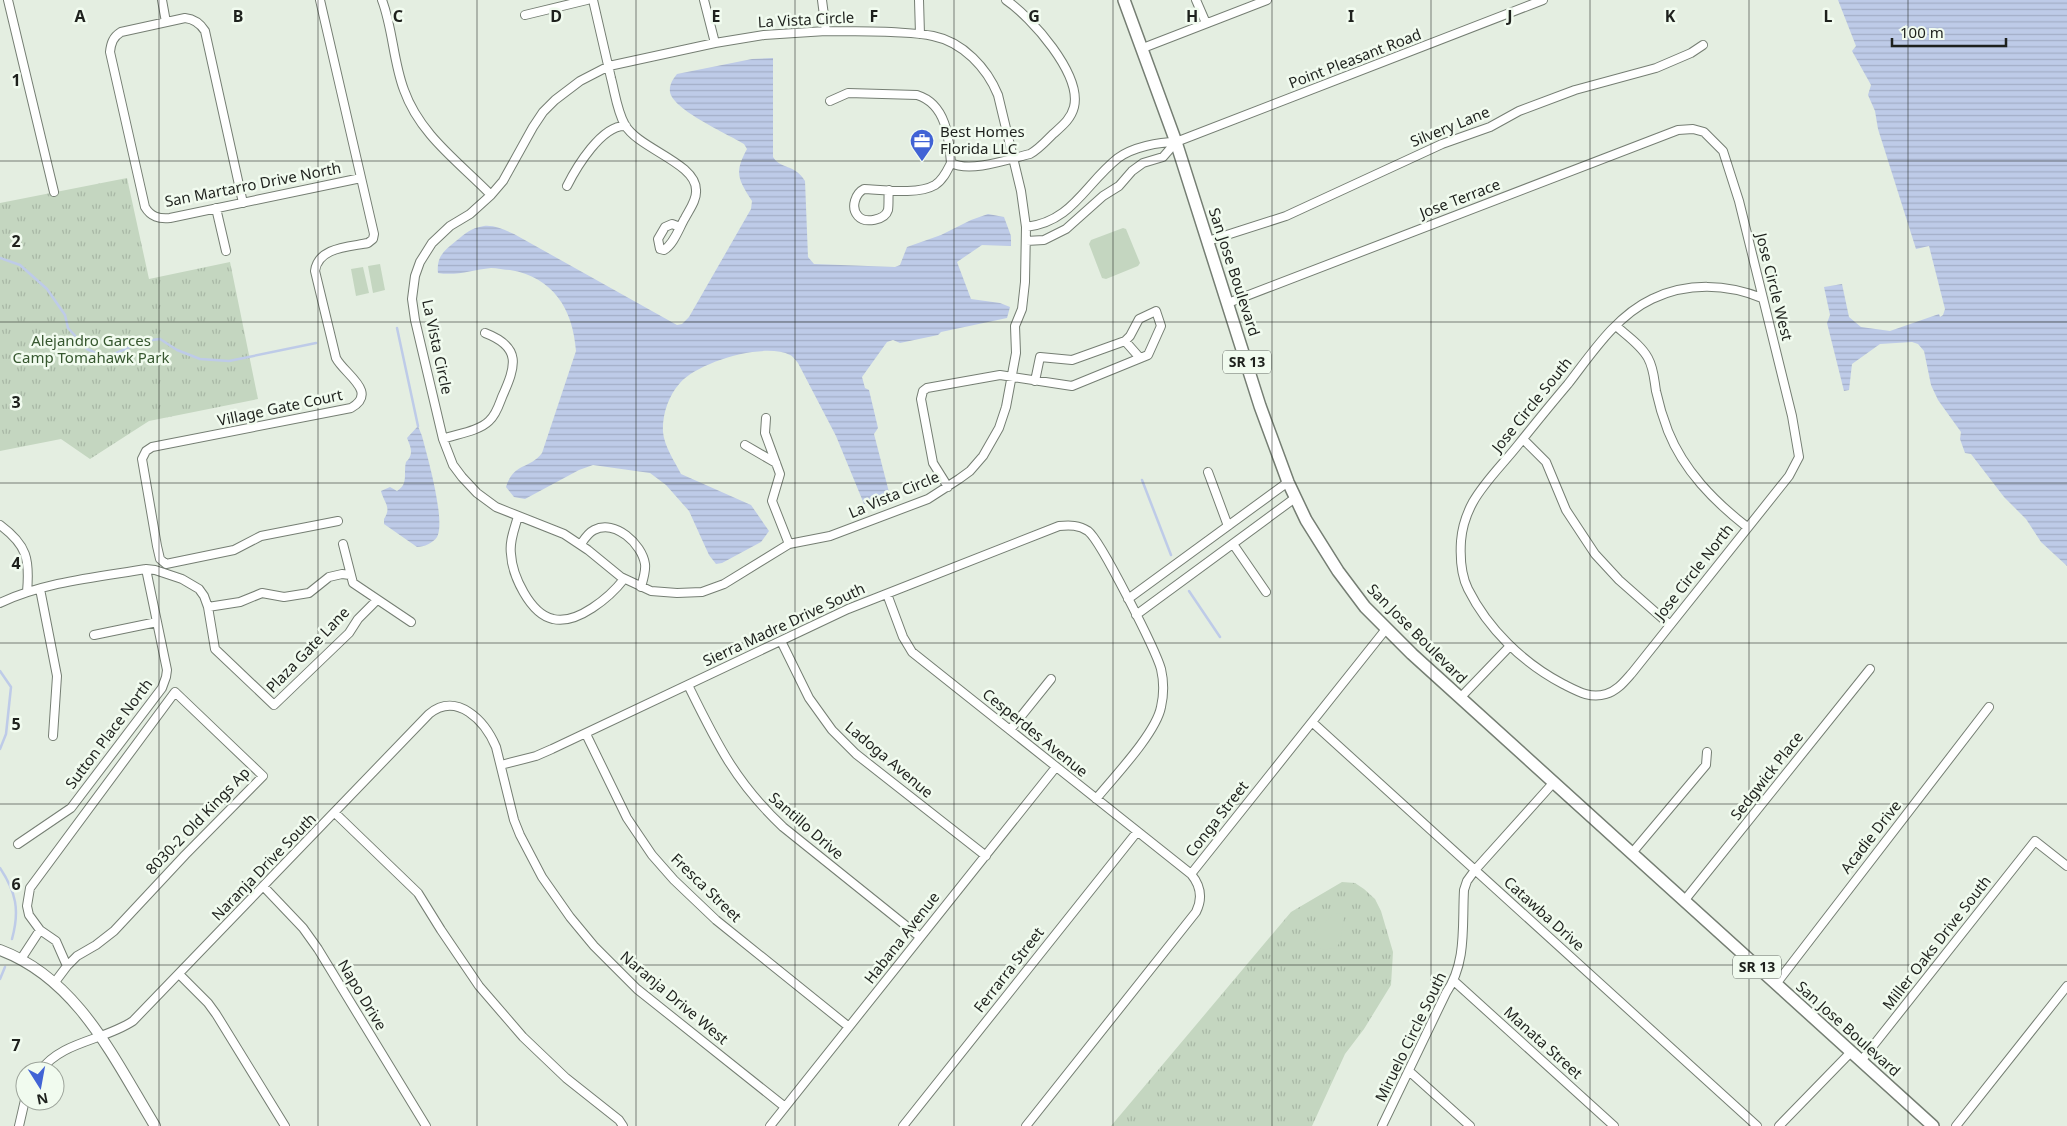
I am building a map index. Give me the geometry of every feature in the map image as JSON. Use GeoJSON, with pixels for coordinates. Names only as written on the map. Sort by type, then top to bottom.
{"type":"FeatureCollection","features":[{"type":"Feature","properties":{"kind":"main road","name":"San Jose Boulevard"},"geometry":{"type":"LineString","coordinates":[[1124,0],[1176,142],[1275,452],[1310,527],[1338,571],[1365,607],[1386,629],[1933,1126]]}},
{"type":"Feature","properties":{"kind":"street"},"geometry":{"type":"LineString","coordinates":[[8,0],[54,192]]}},
{"type":"Feature","properties":{"kind":"street"},"geometry":{"type":"LineString","coordinates":[[162,0],[166,22],[186,18],[194,20],[205,30],[243,203]]}},
{"type":"Feature","properties":{"kind":"street"},"geometry":{"type":"LineString","coordinates":[[320,0],[361,178]]}},
{"type":"Feature","properties":{"kind":"street"},"geometry":{"type":"LineString","coordinates":[[382,0],[389,21],[403,88],[412,110],[440,146],[491,195]]}},
{"type":"Feature","properties":{"kind":"street"},"geometry":{"type":"LineString","coordinates":[[525,15],[587,0]]}},
{"type":"Feature","properties":{"kind":"street"},"geometry":{"type":"LineString","coordinates":[[594,0],[616,97],[626,126],[640,142],[685,170],[693,180],[696,195],[680,227]]}},
{"type":"Feature","properties":{"kind":"street"},"geometry":{"type":"LineString","coordinates":[[704,0],[715,42]]}},
{"type":"Feature","properties":{"kind":"street"},"geometry":{"type":"LineString","coordinates":[[822,0],[826,31]]}},
{"type":"Feature","properties":{"kind":"street"},"geometry":{"type":"LineString","coordinates":[[919,0],[920,34]]}},
{"type":"Feature","properties":{"kind":"street"},"geometry":{"type":"LineString","coordinates":[[951,163],[971,167],[1014,158],[1036,151],[1067,120],[1075,105],[1072,86],[1065,69],[1046,39],[1034,25],[1006,0]]}},
{"type":"Feature","properties":{"kind":"street"},"geometry":{"type":"LineString","coordinates":[[1196,0],[1206,23]]}},
{"type":"Feature","properties":{"kind":"street"},"geometry":{"type":"LineString","coordinates":[[1143,48],[1267,0]]}},
{"type":"Feature","properties":{"kind":"street","name":"Point Pleasant Road"},"geometry":{"type":"LineString","coordinates":[[1026,227],[1048,223],[1069,210],[1120,157],[1159,142],[1176,142],[1543,0]]}},
{"type":"Feature","properties":{"kind":"street","name":"San Martarro Drive North"},"geometry":{"type":"LineString","coordinates":[[166,22],[121,32],[111,43],[110,52],[145,207],[151,214],[163,219],[170,218],[361,178]]}},
{"type":"Feature","properties":{"kind":"street","name":"La Vista Circle"},"geometry":{"type":"LineString","coordinates":[[854,30],[934,36],[956,45],[982,67],[993,83],[998,95],[1021,191],[1026,227],[1025,282],[1022,310],[1015,326],[1016,353],[1004,412],[993,440],[970,471],[948,487],[912,505],[830,536],[789,544],[724,584],[702,592],[677,593],[650,591],[624,579],[581,544],[564,534],[496,507],[477,493],[462,477],[453,464],[443,439],[415,320],[412,299],[415,276],[425,252],[439,235],[470,214],[503,181],[543,112],[571,87],[609,66],[715,42],[764,35],[854,30]]}},
{"type":"Feature","properties":{"kind":"street","name":"Silvery Lane"},"geometry":{"type":"LineString","coordinates":[[1208,241],[1286,216],[1427,150],[1490,127],[1519,111],[1575,90],[1656,68],[1691,53],[1703,45]]}},
{"type":"Feature","properties":{"kind":"street"},"geometry":{"type":"LineString","coordinates":[[830,101],[848,94],[917,95],[925,98],[939,109],[943,118],[951,163],[942,179],[935,185],[918,190],[864,189],[858,192],[855,199],[855,210],[858,216],[863,219],[878,220],[884,216],[888,210],[889,190]]}},
{"type":"Feature","properties":{"kind":"street"},"geometry":{"type":"LineString","coordinates":[[567,186],[590,148],[621,125],[626,126]]}},
{"type":"Feature","properties":{"kind":"street","name":"Jose Terrace"},"geometry":{"type":"LineString","coordinates":[[1228,303],[1678,130],[1693,129],[1704,132]]}},
{"type":"Feature","properties":{"kind":"street","name":"Jose Circle West"},"geometry":{"type":"LineString","coordinates":[[1704,132],[1723,151],[1739,201],[1792,416],[1799,457]]}},
{"type":"Feature","properties":{"kind":"street","name":"Point Pleasant Road"},"geometry":{"type":"LineString","coordinates":[[1026,241],[1044,240],[1066,229],[1106,194],[1119,186],[1132,171],[1143,163],[1163,156],[1176,142]]}},
{"type":"Feature","properties":{"kind":"street","name":"Village Gate Court"},"geometry":{"type":"LineString","coordinates":[[338,521],[262,536],[234,550],[166,564],[160,559],[157,546],[142,459],[146,451],[152,448],[351,408],[358,403],[362,391],[360,384],[342,368],[336,358],[315,271],[320,259],[330,251],[368,243],[373,240],[374,234],[361,178]]}},
{"type":"Feature","properties":{"kind":"street"},"geometry":{"type":"LineString","coordinates":[[1094,182],[1106,194]]}},
{"type":"Feature","properties":{"kind":"street"},"geometry":{"type":"LineString","coordinates":[[216,208],[226,252]]}},
{"type":"Feature","properties":{"kind":"street"},"geometry":{"type":"LineString","coordinates":[[1069,210],[1077,218]]}},
{"type":"Feature","properties":{"kind":"street","name":"Jose Circle South"},"geometry":{"type":"LineString","coordinates":[[1600,695],[1585,695],[1555,680],[1534,666],[1510,646],[1483,612],[1468,588],[1461,558],[1461,538],[1473,502],[1483,487],[1616,326],[1630,312],[1651,299],[1688,288],[1707,286],[1731,288],[1762,298]]}},
{"type":"Feature","properties":{"kind":"street"},"geometry":{"type":"LineString","coordinates":[[948,487],[933,463],[920,399],[923,391],[927,388],[992,376],[1072,386],[1148,355],[1162,326],[1156,311],[1138,318],[1130,336],[1125,341],[1072,360],[1040,357],[1035,381]]}},
{"type":"Feature","properties":{"kind":"street"},"geometry":{"type":"LineString","coordinates":[[1616,326],[1647,356],[1654,373],[1660,408],[1668,431],[1678,453],[1689,470],[1724,509],[1747,527]]}},
{"type":"Feature","properties":{"kind":"street"},"geometry":{"type":"LineString","coordinates":[[443,439],[489,422],[508,383],[513,362],[507,344],[485,333]]}},
{"type":"Feature","properties":{"kind":"street"},"geometry":{"type":"LineString","coordinates":[[1125,341],[1140,358]]}},
{"type":"Feature","properties":{"kind":"street"},"geometry":{"type":"LineString","coordinates":[[766,418],[765,433],[780,474],[772,502],[789,544]]}},
{"type":"Feature","properties":{"kind":"street"},"geometry":{"type":"LineString","coordinates":[[1523,439],[1546,462],[1566,510],[1595,554],[1618,580],[1670,625]]}},
{"type":"Feature","properties":{"kind":"street"},"geometry":{"type":"LineString","coordinates":[[744,445],[776,463]]}},
{"type":"Feature","properties":{"kind":"street","name":"Jose Circle North"},"geometry":{"type":"LineString","coordinates":[[1600,695],[1617,688],[1670,625],[1789,476],[1799,457]]}},
{"type":"Feature","properties":{"kind":"street"},"geometry":{"type":"LineString","coordinates":[[1208,472],[1228,526]]}},
{"type":"Feature","properties":{"kind":"street"},"geometry":{"type":"LineString","coordinates":[[1096,799],[1150,732],[1156,723],[1162,706],[1164,683],[1161,669],[1128,599],[1288,482]]}},
{"type":"Feature","properties":{"kind":"street"},"geometry":{"type":"LineString","coordinates":[[1136,615],[1295,498]]}},
{"type":"Feature","properties":{"kind":"street"},"geometry":{"type":"LineString","coordinates":[[518,516],[512,536],[510,553],[515,574],[524,594],[543,615],[552,619],[564,620],[596,607],[614,592],[624,579]]}},
{"type":"Feature","properties":{"kind":"street"},"geometry":{"type":"LineString","coordinates":[[0,525],[16,537],[23,548],[28,569],[27,592]]}},
{"type":"Feature","properties":{"kind":"street","name":"Sierra Madre Drive South"},"geometry":{"type":"LineString","coordinates":[[501,765],[536,756],[586,734],[848,609],[1059,526],[1068,525],[1083,528],[1094,537],[1128,599]]}},
{"type":"Feature","properties":{"kind":"street"},"geometry":{"type":"LineString","coordinates":[[581,544],[588,534],[602,527],[610,528],[624,535],[635,543],[642,554],[646,566],[641,587]]}},
{"type":"Feature","properties":{"kind":"street"},"geometry":{"type":"LineString","coordinates":[[344,544],[353,583],[411,622]]}},
{"type":"Feature","properties":{"kind":"street"},"geometry":{"type":"LineString","coordinates":[[1233,544],[1266,592]]}},
{"type":"Feature","properties":{"kind":"street","name":"Plaza Gate Lane"},"geometry":{"type":"LineString","coordinates":[[0,603],[27,592],[146,569],[155,570],[188,582],[204,596],[208,607],[215,649],[274,705],[349,633],[358,619],[377,600]]}},
{"type":"Feature","properties":{"kind":"street","name":"Sutton Place North"},"geometry":{"type":"LineString","coordinates":[[18,844],[71,808],[162,688],[167,670],[146,569]]}},
{"type":"Feature","properties":{"kind":"street"},"geometry":{"type":"LineString","coordinates":[[208,607],[240,602],[262,593],[284,597],[309,592],[329,577],[342,574],[350,575]]}},
{"type":"Feature","properties":{"kind":"street"},"geometry":{"type":"LineString","coordinates":[[40,589],[57,676],[53,736]]}},
{"type":"Feature","properties":{"kind":"street","name":"Cesperdes Avenue"},"geometry":{"type":"LineString","coordinates":[[887,594],[912,652],[1191,874]]}},
{"type":"Feature","properties":{"kind":"street"},"geometry":{"type":"LineString","coordinates":[[94,635],[157,622]]}},
{"type":"Feature","properties":{"kind":"street","name":"Conga Street"},"geometry":{"type":"LineString","coordinates":[[1026,1126],[1200,906],[1200,890],[1191,874],[1386,629]]}},
{"type":"Feature","properties":{"kind":"street","name":"Ladoga Avenue"},"geometry":{"type":"LineString","coordinates":[[781,641],[809,698],[832,730],[856,754],[986,856]]}},
{"type":"Feature","properties":{"kind":"street"},"geometry":{"type":"LineString","coordinates":[[1460,698],[1510,646]]}},
{"type":"Feature","properties":{"kind":"street","name":"Sedgwick Place"},"geometry":{"type":"LineString","coordinates":[[1684,900],[1870,669]]}},
{"type":"Feature","properties":{"kind":"street"},"geometry":{"type":"LineString","coordinates":[[1010,730],[1051,679]]}},
{"type":"Feature","properties":{"kind":"street","name":"Santillo Drive"},"geometry":{"type":"LineString","coordinates":[[688,685],[724,757],[742,783],[765,810],[783,827],[920,937]]}},
{"type":"Feature","properties":{"kind":"street","name":"8030-2 Old Kings Ap"},"geometry":{"type":"LineString","coordinates":[[175,692],[263,776],[185,854],[114,931],[96,945],[76,956],[67,966],[56,941],[40,930],[29,915],[27,906],[30,888],[175,692]]}},
{"type":"Feature","properties":{"kind":"street","name":"Naranja Drive West"},"geometry":{"type":"LineString","coordinates":[[441,707],[450,705],[465,709],[492,736],[520,835],[542,877],[576,924],[601,953],[637,988],[785,1107]]}},
{"type":"Feature","properties":{"kind":"street","name":"Naranja Drive South"},"geometry":{"type":"LineString","coordinates":[[47,1061],[68,1048],[122,1029],[133,1021],[336,813],[429,714],[441,707]]}},
{"type":"Feature","properties":{"kind":"street","name":"Acadie Drive"},"geometry":{"type":"LineString","coordinates":[[1776,984],[1989,707]]}},
{"type":"Feature","properties":{"kind":"street","name":"Catawba Drive"},"geometry":{"type":"LineString","coordinates":[[1312,722],[1757,1126]]}},
{"type":"Feature","properties":{"kind":"street","name":"Fresca Street"},"geometry":{"type":"LineString","coordinates":[[586,734],[628,818],[652,855],[674,880],[716,920],[850,1027]]}},
{"type":"Feature","properties":{"kind":"street"},"geometry":{"type":"LineString","coordinates":[[1632,853],[1706,765],[1707,752]]}},
{"type":"Feature","properties":{"kind":"street","name":"Habana Avenue"},"geometry":{"type":"LineString","coordinates":[[770,1126],[1056,767]]}},
{"type":"Feature","properties":{"kind":"street","name":"Miruelo Circle South"},"geometry":{"type":"LineString","coordinates":[[1382,1126],[1446,993],[1454,981],[1462,953],[1464,890],[1467,881],[1554,782]]}},
{"type":"Feature","properties":{"kind":"street"},"geometry":{"type":"LineString","coordinates":[[336,813],[418,893],[479,986],[523,1037],[566,1078],[619,1120],[623,1126]]}},
{"type":"Feature","properties":{"kind":"street","name":"Ferrarra Street"},"geometry":{"type":"LineString","coordinates":[[903,1126],[1137,832]]}},
{"type":"Feature","properties":{"kind":"street","name":"Miller Oaks Drive South"},"geometry":{"type":"LineString","coordinates":[[1861,1061],[2035,841],[2067,866]]}},
{"type":"Feature","properties":{"kind":"street","name":"Napo Drive"},"geometry":{"type":"LineString","coordinates":[[264,887],[302,928],[318,949],[426,1126]]}},
{"type":"Feature","properties":{"kind":"street"},"geometry":{"type":"LineString","coordinates":[[21,959],[40,930]]}},
{"type":"Feature","properties":{"kind":"street"},"geometry":{"type":"LineString","coordinates":[[0,950],[21,959],[55,982],[79,1007],[100,1037],[155,1126]]}},
{"type":"Feature","properties":{"kind":"street"},"geometry":{"type":"LineString","coordinates":[[55,982],[67,966]]}},
{"type":"Feature","properties":{"kind":"street"},"geometry":{"type":"LineString","coordinates":[[180,974],[216,1014],[285,1126]]}},
{"type":"Feature","properties":{"kind":"street","name":"Manata Street"},"geometry":{"type":"LineString","coordinates":[[1454,981],[1614,1126]]}},
{"type":"Feature","properties":{"kind":"street"},"geometry":{"type":"LineString","coordinates":[[1956,1126],[2067,986]]}},
{"type":"Feature","properties":{"kind":"street"},"geometry":{"type":"LineString","coordinates":[[1779,1126],[1851,1052]]}},
{"type":"Feature","properties":{"kind":"street"},"geometry":{"type":"LineString","coordinates":[[1409,1071],[1470,1126]]}},
{"type":"Feature","properties":{"kind":"street"},"geometry":{"type":"LineString","coordinates":[[19,1126],[22,1111]]}},
{"type":"Feature","properties":{"kind":"green space","name":"Alejandro Garces Camp Tomahawk Park"},"geometry":{"type":"Polygon","coordinates":[[[127,178],[149,279],[230,262],[258,399],[149,421],[90,459],[61,439],[0,451],[0,203],[127,178]]]}},
{"type":"Feature","properties":{"kind":"green space"},"geometry":{"type":"Polygon","coordinates":[[[1123,228],[1126,229],[1140,263],[1138,266],[1106,279],[1102,278],[1089,244],[1091,240],[1123,228]]]}},
{"type":"Feature","properties":{"kind":"green space"},"geometry":{"type":"Polygon","coordinates":[[[380,264],[385,290],[373,293],[368,266],[380,264]]]}},
{"type":"Feature","properties":{"kind":"green space"},"geometry":{"type":"Polygon","coordinates":[[[363,267],[369,293],[356,296],[351,269],[363,267]]]}},
{"type":"Feature","properties":{"kind":"green space"},"geometry":{"type":"Polygon","coordinates":[[[1342,882],[1355,883],[1364,889],[1375,899],[1381,911],[1393,952],[1391,985],[1364,1029],[1345,1054],[1312,1126],[1111,1126],[1291,912],[1342,882]]]}},
{"type":"Feature","properties":{"kind":"green space"},"geometry":{"type":"Polygon","coordinates":[[[1340,913],[1344,918],[1340,942],[1336,948],[1322,950],[1312,941],[1312,934],[1334,914],[1340,913]]]}},
{"type":"Feature","properties":{"kind":"water"},"geometry":{"type":"Polygon","coordinates":[[[1838,0],[2067,0],[2067,566],[2041,542],[2026,519],[2004,497],[1971,454],[1965,453],[1960,439],[1961,432],[1938,400],[1931,385],[1924,351],[1918,344],[1912,342],[1880,344],[1852,364],[1849,390],[1844,391],[1827,323],[1830,315],[1824,287],[1842,284],[1849,317],[1861,327],[1890,331],[1939,314],[1940,317],[1945,309],[1929,246],[1916,249],[1878,129],[1875,111],[1868,95],[1871,85],[1852,51],[1856,46],[1838,0]]]}},
{"type":"Feature","properties":{"kind":"water"},"geometry":{"type":"Polygon","coordinates":[[[773,58],[773,157],[776,161],[797,172],[805,181],[808,257],[814,264],[895,267],[900,265],[907,247],[941,235],[988,214],[1004,217],[1011,236],[1011,246],[982,245],[957,262],[971,299],[1000,303],[1010,307],[1007,318],[900,343],[893,340],[887,342],[862,377],[865,388],[869,390],[878,428],[874,434],[890,496],[878,502],[864,504],[836,436],[798,363],[791,356],[779,352],[764,351],[732,356],[716,361],[689,375],[676,388],[669,400],[665,413],[663,432],[670,454],[681,474],[751,505],[769,531],[761,542],[722,563],[716,564],[709,555],[689,511],[666,485],[650,473],[593,465],[579,470],[525,499],[514,497],[506,487],[509,479],[517,470],[532,462],[542,453],[576,351],[570,322],[558,297],[538,280],[510,270],[493,268],[458,273],[438,273],[438,262],[442,254],[452,244],[472,230],[484,226],[496,227],[514,234],[677,325],[682,324],[689,317],[751,209],[752,201],[743,187],[739,176],[740,164],[747,149],[744,144],[702,121],[681,106],[673,99],[670,92],[671,85],[677,74],[752,59],[773,58]]]}},
{"type":"Feature","properties":{"kind":"water"},"geometry":{"type":"Polygon","coordinates":[[[418,426],[435,488],[438,503],[439,529],[437,537],[433,541],[417,547],[384,524],[387,508],[381,491],[390,487],[397,491],[403,485],[406,462],[411,454],[407,438],[418,426]]]}},
{"type":"Feature","properties":{"kind":"waterway"},"geometry":{"type":"LineString","coordinates":[[0,258],[20,265],[47,289],[65,315],[68,328],[87,349],[102,356],[114,354],[144,341],[160,339],[177,350],[200,359],[229,361],[316,343]]}},
{"type":"Feature","properties":{"kind":"waterway"},"geometry":{"type":"LineString","coordinates":[[397,328],[418,426]]}},
{"type":"Feature","properties":{"kind":"waterway"},"geometry":{"type":"LineString","coordinates":[[1142,480],[1171,555]]}},
{"type":"Feature","properties":{"kind":"waterway"},"geometry":{"type":"LineString","coordinates":[[1189,591],[1220,637]]}},
{"type":"Feature","properties":{"kind":"waterway"},"geometry":{"type":"LineString","coordinates":[[0,671],[11,687],[6,734],[0,749]]}},
{"type":"Feature","properties":{"kind":"waterway"},"geometry":{"type":"LineString","coordinates":[[0,868],[10,885],[15,902],[16,919],[12,939]]}},
{"type":"Feature","properties":{"kind":"waterway"},"geometry":{"type":"LineString","coordinates":[[0,979],[5,967]]}},
{"type":"Feature","properties":{"kind":"place","name":"Best Homes Florida LLC"},"geometry":{"type":"Point","coordinates":[922,162]}}]}
